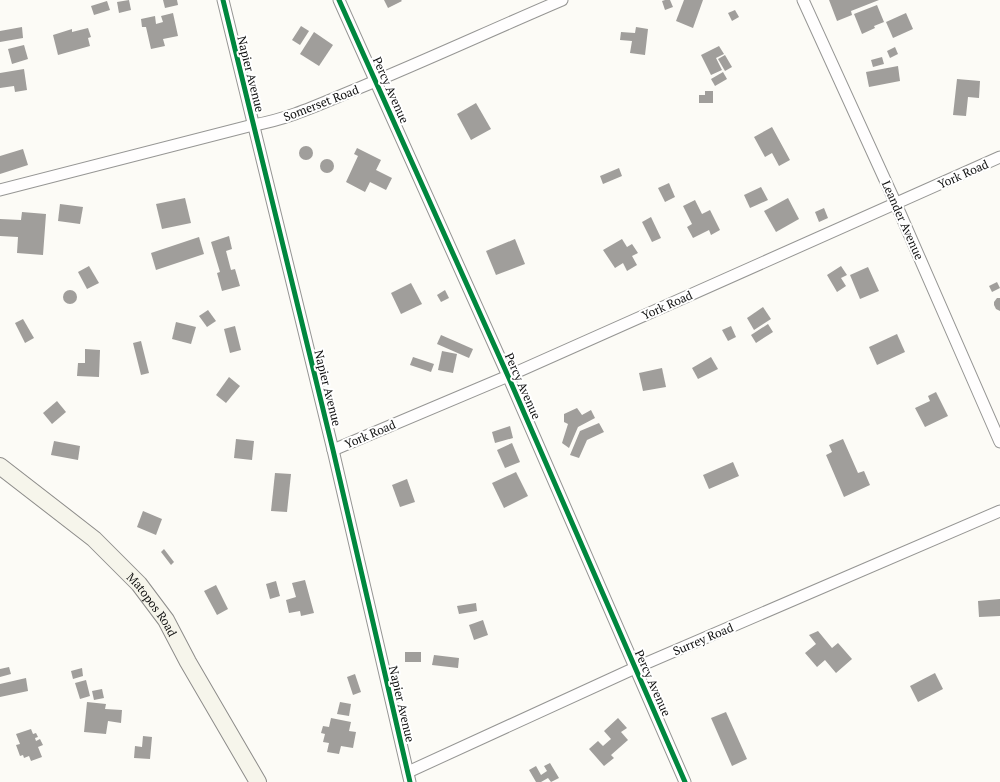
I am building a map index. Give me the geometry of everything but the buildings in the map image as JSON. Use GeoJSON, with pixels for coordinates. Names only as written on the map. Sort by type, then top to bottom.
{"type":"FeatureCollection","features":[{"type":"Feature","properties":{"kind":"main road","name":"Matopos Road"},"geometry":{"type":"LineString","coordinates":[[0,466],[94,539],[139,584],[166,620],[188,662],[258,782]]}},
{"type":"Feature","properties":{"kind":"street","name":"Napier Avenue"},"geometry":{"type":"LineString","coordinates":[[223,0],[333,450],[409,777]]}},
{"type":"Feature","properties":{"kind":"street","name":"Percy Avenue"},"geometry":{"type":"LineString","coordinates":[[339,0],[508,376],[685,782]]}},
{"type":"Feature","properties":{"kind":"street","name":"Somerset Road"},"geometry":{"type":"LineString","coordinates":[[0,190],[284,118],[376,81],[562,0]]}},
{"type":"Feature","properties":{"kind":"street","name":"Leander Avenue"},"geometry":{"type":"LineString","coordinates":[[803,0],[896,204],[1000,442]]}},
{"type":"Feature","properties":{"kind":"street","name":"York Road"},"geometry":{"type":"LineString","coordinates":[[333,450],[508,376],[1000,157]]}},
{"type":"Feature","properties":{"kind":"street","name":"Surrey Road"},"geometry":{"type":"LineString","coordinates":[[409,777],[635,668],[1000,512]]}},
{"type":"Feature","properties":{"kind":"cycle path"},"geometry":{"type":"LineString","coordinates":[[223,0],[333,450],[410,782]]}},
{"type":"Feature","properties":{"kind":"cycle path"},"geometry":{"type":"LineString","coordinates":[[339,0],[508,376],[685,782]]}}]}
